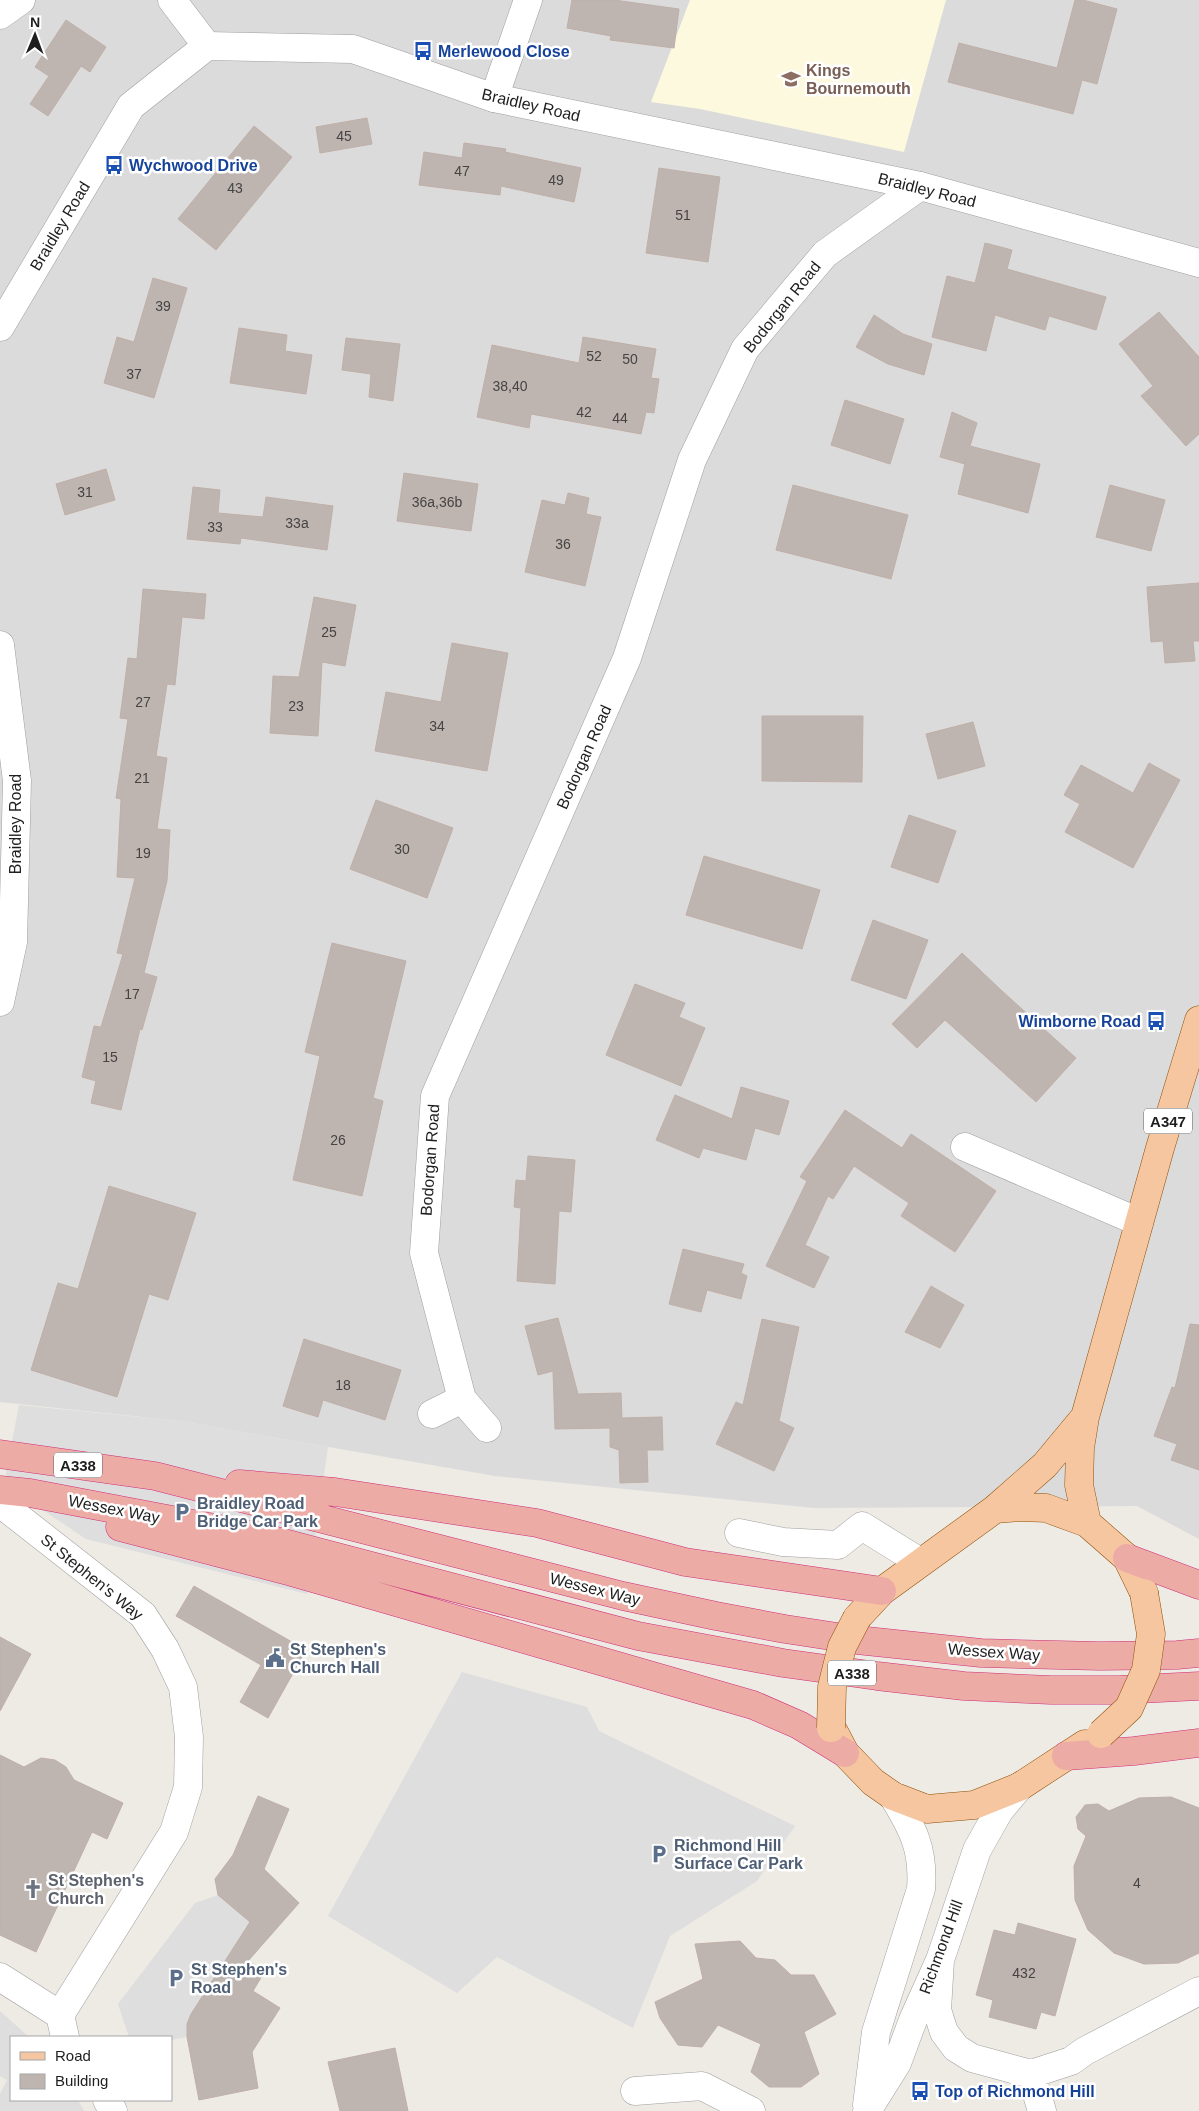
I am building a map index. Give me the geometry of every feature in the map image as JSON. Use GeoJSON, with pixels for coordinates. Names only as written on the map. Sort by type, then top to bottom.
{"type":"FeatureCollection","features":[{"type":"Feature","properties":{"kind":"highway","name":"Wessex Way"},"geometry":{"type":"LineString","coordinates":[[0,1454],[155,1476],[623,1596],[716,1616],[857,1640],[981,1653],[1045,1656],[1177,1655],[1199,1653]]}},
{"type":"Feature","properties":{"kind":"highway"},"geometry":{"type":"LineString","coordinates":[[155,1476],[334,1492],[537,1523],[685,1562],[882,1591]]}},
{"type":"Feature","properties":{"kind":"highway","name":"Wessex Way"},"geometry":{"type":"LineString","coordinates":[[0,1490],[30,1493],[261,1537],[648,1638],[782,1662],[964,1686],[1051,1690],[1119,1690],[1199,1686]]}},
{"type":"Feature","properties":{"kind":"highway"},"geometry":{"type":"LineString","coordinates":[[30,1493],[121,1527],[292,1572],[753,1705],[799,1725],[845,1753]]}},
{"type":"Feature","properties":{"kind":"highway"},"geometry":{"type":"LineString","coordinates":[[1127,1558],[1199,1586]]}},
{"type":"Feature","properties":{"kind":"highway"},"geometry":{"type":"LineString","coordinates":[[1066,1756],[1134,1751],[1199,1743]]}},
{"type":"Feature","properties":{"kind":"main road","name":"A347"},"geometry":{"type":"LineString","coordinates":[[1088,1523],[1079,1485],[1080,1448],[1085,1417],[1160,1148],[1199,1020]]}},
{"type":"Feature","properties":{"kind":"main road","name":"A347"},"geometry":{"type":"LineString","coordinates":[[995,1509],[1045,1465],[1085,1417]]}},
{"type":"Feature","properties":{"kind":"main road"},"geometry":{"type":"LineString","coordinates":[[1020,1506],[1046,1508],[1088,1523],[1127,1558],[1144,1593],[1152,1634],[1146,1670],[1129,1708],[1101,1734],[1019,1787],[974,1805],[927,1809],[893,1796],[873,1782],[845,1753],[832,1728],[832,1688],[842,1648],[857,1618],[882,1591],[995,1509],[1020,1506]]}},
{"type":"Feature","properties":{"kind":"street"},"geometry":{"type":"LineString","coordinates":[[0,15],[21,0]]}},
{"type":"Feature","properties":{"kind":"street"},"geometry":{"type":"LineString","coordinates":[[172,0],[207,46]]}},
{"type":"Feature","properties":{"kind":"street"},"geometry":{"type":"LineString","coordinates":[[494,98],[528,0]]}},
{"type":"Feature","properties":{"kind":"street","name":"Braidley Road"},"geometry":{"type":"LineString","coordinates":[[0,327],[131,106],[207,46],[353,49],[494,98],[920,186],[1199,263]]}},
{"type":"Feature","properties":{"kind":"street","name":"Bodorgan Road"},"geometry":{"type":"LineString","coordinates":[[487,1428],[462,1400],[424,1253],[435,1096],[627,658],[692,460],[745,349],[825,254],[920,186]]}},
{"type":"Feature","properties":{"kind":"street","name":"Braidley Road"},"geometry":{"type":"LineString","coordinates":[[0,645],[17,780],[13,942],[0,1002]]}},
{"type":"Feature","properties":{"kind":"street"},"geometry":{"type":"LineString","coordinates":[[965,1147],[1139,1222]]}},
{"type":"Feature","properties":{"kind":"street"},"geometry":{"type":"LineString","coordinates":[[432,1414],[462,1400]]}},
{"type":"Feature","properties":{"kind":"street","name":"St Stephen's Way"},"geometry":{"type":"LineString","coordinates":[[0,1504],[143,1615],[165,1649],[183,1687],[189,1737],[188,1787],[174,1832],[63,2026]]}},
{"type":"Feature","properties":{"kind":"street"},"geometry":{"type":"LineString","coordinates":[[739,1533],[782,1542],[838,1545],[862,1526],[920,1562]]}},
{"type":"Feature","properties":{"kind":"street","name":"Richmond Hill"},"geometry":{"type":"LineString","coordinates":[[867,2111],[897,2063],[913,2020],[940,1960],[977,1850],[999,1811],[1019,1787]]}},
{"type":"Feature","properties":{"kind":"street","name":"Richmond Hill"},"geometry":{"type":"LineString","coordinates":[[867,2111],[876,2032],[921,1889],[923,1867],[914,1832],[893,1796]]}},
{"type":"Feature","properties":{"kind":"street"},"geometry":{"type":"LineString","coordinates":[[940,1960],[937,2010],[944,2032],[956,2048],[972,2058],[1031,2074],[1071,2061],[1084,2051],[1199,1991]]}},
{"type":"Feature","properties":{"kind":"street"},"geometry":{"type":"LineString","coordinates":[[0,1977],[63,2026]]}},
{"type":"Feature","properties":{"kind":"street"},"geometry":{"type":"LineString","coordinates":[[1031,2074],[1042,2111]]}},
{"type":"Feature","properties":{"kind":"street"},"geometry":{"type":"LineString","coordinates":[[635,2091],[702,2086],[751,2111]]}},
{"type":"Feature","properties":{"kind":"shaded area"},"geometry":{"type":"Polygon","coordinates":[[[0,0],[1199,0],[1199,1539],[1137,1506],[814,1508],[495,1476],[180,1421],[0,1402],[0,0]]]}},
{"type":"Feature","properties":{"kind":"shaded area","name":"Kings Bournemouth"},"geometry":{"type":"Polygon","coordinates":[[[690,0],[946,0],[904,152],[700,109],[651,102],[690,0]]]}},
{"type":"Feature","properties":{"kind":"shaded area","name":"Braidley Road Bridge Car Park"},"geometry":{"type":"Polygon","coordinates":[[[19,1405],[180,1421],[328,1447],[307,1594],[86,1539],[4,1484],[19,1405]]]}},
{"type":"Feature","properties":{"kind":"shaded area"},"geometry":{"type":"Polygon","coordinates":[[[462,1672],[587,1707],[599,1731],[795,1826],[757,1881],[670,1936],[633,2028],[497,1957],[457,1993],[328,1916],[462,1672]]]}},
{"type":"Feature","properties":{"kind":"shaded area","name":"St Stephen's Road"},"geometry":{"type":"Polygon","coordinates":[[[218,1895],[268,1938],[232,1950],[191,2014],[187,2037],[172,2040],[172,2036],[129,2036],[118,2004],[195,1903],[218,1895]]]}},
{"type":"Feature","properties":{"kind":"shaded area"},"geometry":{"type":"Polygon","coordinates":[[[0,2011],[28,2036],[10,2036],[10,2101],[79,2101],[84,2111],[0,2111],[0,2094],[7,2080],[0,2076],[0,2011]]]}},
{"type":"Feature","properties":{"kind":"building"},"geometry":{"type":"Polygon","coordinates":[[[572,0],[614,0],[679,9],[674,48],[610,40],[611,36],[567,28],[572,0]]]}},
{"type":"Feature","properties":{"kind":"building"},"geometry":{"type":"Polygon","coordinates":[[[1075,0],[1083,0],[1117,9],[1097,84],[1082,80],[1073,114],[948,82],[959,43],[1057,68],[1075,0]]]}},
{"type":"Feature","properties":{"kind":"building"},"geometry":{"type":"Polygon","coordinates":[[[66,20],[106,47],[90,72],[81,66],[48,116],[30,104],[49,76],[35,67],[66,20]]]}},
{"type":"Feature","properties":{"kind":"building"},"geometry":{"type":"Polygon","coordinates":[[[367,118],[372,144],[320,153],[316,127],[367,118]]]}},
{"type":"Feature","properties":{"kind":"building"},"geometry":{"type":"Polygon","coordinates":[[[254,126],[292,157],[216,250],[178,219],[254,126]]]}},
{"type":"Feature","properties":{"kind":"building"},"geometry":{"type":"Polygon","coordinates":[[[464,143],[506,149],[505,152],[581,168],[574,202],[501,186],[500,195],[419,185],[424,152],[462,158],[464,143]]]}},
{"type":"Feature","properties":{"kind":"building"},"geometry":{"type":"Polygon","coordinates":[[[659,168],[720,177],[708,262],[646,253],[659,168]]]}},
{"type":"Feature","properties":{"kind":"building"},"geometry":{"type":"Polygon","coordinates":[[[985,243],[1012,250],[1007,269],[1106,297],[1096,330],[1049,316],[1045,330],[995,315],[986,351],[932,337],[947,276],[975,283],[985,243]]]}},
{"type":"Feature","properties":{"kind":"building"},"geometry":{"type":"Polygon","coordinates":[[[153,278],[187,288],[154,398],[104,383],[117,337],[134,342],[153,278]]]}},
{"type":"Feature","properties":{"kind":"building"},"geometry":{"type":"Polygon","coordinates":[[[1159,312],[1199,357],[1199,434],[1186,446],[1141,396],[1153,386],[1119,344],[1159,312]]]}},
{"type":"Feature","properties":{"kind":"building"},"geometry":{"type":"Polygon","coordinates":[[[874,315],[903,334],[932,344],[924,375],[888,364],[856,347],[874,315]]]}},
{"type":"Feature","properties":{"kind":"building"},"geometry":{"type":"Polygon","coordinates":[[[239,328],[287,335],[285,351],[312,355],[306,394],[230,383],[239,328]]]}},
{"type":"Feature","properties":{"kind":"building"},"geometry":{"type":"Polygon","coordinates":[[[583,337],[656,349],[651,378],[659,379],[654,413],[646,412],[641,434],[531,414],[529,428],[477,417],[492,345],[579,363],[583,337]]]}},
{"type":"Feature","properties":{"kind":"building"},"geometry":{"type":"Polygon","coordinates":[[[346,338],[400,344],[393,401],[369,397],[371,374],[342,370],[346,338]]]}},
{"type":"Feature","properties":{"kind":"building"},"geometry":{"type":"Polygon","coordinates":[[[845,400],[904,419],[890,464],[831,445],[845,400]]]}},
{"type":"Feature","properties":{"kind":"building"},"geometry":{"type":"Polygon","coordinates":[[[952,412],[977,423],[970,446],[1040,464],[1028,513],[958,494],[965,464],[940,457],[952,412]]]}},
{"type":"Feature","properties":{"kind":"building"},"geometry":{"type":"Polygon","coordinates":[[[106,469],[115,500],[65,515],[56,484],[106,469]]]}},
{"type":"Feature","properties":{"kind":"building"},"geometry":{"type":"Polygon","coordinates":[[[404,473],[478,484],[471,531],[397,521],[404,473]]]}},
{"type":"Feature","properties":{"kind":"building"},"geometry":{"type":"Polygon","coordinates":[[[793,485],[908,515],[891,579],[776,550],[793,485]]]}},
{"type":"Feature","properties":{"kind":"building"},"geometry":{"type":"Polygon","coordinates":[[[1110,485],[1165,500],[1151,551],[1096,537],[1110,485]]]}},
{"type":"Feature","properties":{"kind":"building"},"geometry":{"type":"Polygon","coordinates":[[[193,487],[220,490],[218,513],[263,517],[266,497],[333,506],[327,550],[241,538],[240,544],[187,539],[193,487]]]}},
{"type":"Feature","properties":{"kind":"building"},"geometry":{"type":"Polygon","coordinates":[[[568,493],[589,498],[586,514],[601,517],[585,586],[525,572],[542,500],[565,505],[568,493]]]}},
{"type":"Feature","properties":{"kind":"building"},"geometry":{"type":"Polygon","coordinates":[[[1199,583],[1199,641],[1193,641],[1195,661],[1165,663],[1163,641],[1151,642],[1147,587],[1199,583]]]}},
{"type":"Feature","properties":{"kind":"building"},"geometry":{"type":"Polygon","coordinates":[[[143,589],[206,594],[204,619],[182,617],[175,685],[167,684],[156,756],[167,758],[157,829],[170,830],[167,881],[144,973],[157,977],[142,1030],[140,1029],[121,1110],[91,1103],[96,1081],[82,1077],[94,1026],[101,1027],[123,954],[117,953],[135,878],[117,877],[121,799],[116,798],[128,719],[120,718],[128,658],[137,659],[143,589]]]}},
{"type":"Feature","properties":{"kind":"building"},"geometry":{"type":"Polygon","coordinates":[[[314,597],[356,605],[345,666],[322,662],[318,736],[270,733],[273,676],[299,677],[314,597]]]}},
{"type":"Feature","properties":{"kind":"building"},"geometry":{"type":"Polygon","coordinates":[[[452,643],[508,653],[487,771],[375,751],[386,692],[441,702],[452,643]]]}},
{"type":"Feature","properties":{"kind":"building"},"geometry":{"type":"Polygon","coordinates":[[[762,716],[863,716],[862,782],[762,781],[762,716]]]}},
{"type":"Feature","properties":{"kind":"building"},"geometry":{"type":"Polygon","coordinates":[[[973,722],[985,766],[938,779],[926,734],[973,722]]]}},
{"type":"Feature","properties":{"kind":"building"},"geometry":{"type":"Polygon","coordinates":[[[1149,763],[1180,780],[1133,868],[1065,832],[1080,804],[1064,795],[1081,765],[1133,793],[1149,763]]]}},
{"type":"Feature","properties":{"kind":"building"},"geometry":{"type":"Polygon","coordinates":[[[376,800],[453,828],[427,898],[350,869],[376,800]]]}},
{"type":"Feature","properties":{"kind":"building"},"geometry":{"type":"Polygon","coordinates":[[[909,815],[956,831],[938,883],[891,867],[909,815]]]}},
{"type":"Feature","properties":{"kind":"building"},"geometry":{"type":"Polygon","coordinates":[[[704,856],[820,890],[802,949],[686,915],[704,856]]]}},
{"type":"Feature","properties":{"kind":"building"},"geometry":{"type":"Polygon","coordinates":[[[873,920],[928,940],[906,999],[851,980],[873,920]]]}},
{"type":"Feature","properties":{"kind":"building"},"geometry":{"type":"Polygon","coordinates":[[[332,943],[406,961],[373,1098],[383,1101],[362,1196],[293,1180],[320,1056],[305,1052],[332,943]]]}},
{"type":"Feature","properties":{"kind":"building"},"geometry":{"type":"Polygon","coordinates":[[[962,953],[1076,1058],[1036,1102],[945,1020],[917,1048],[892,1024],[962,953]]]}},
{"type":"Feature","properties":{"kind":"building"},"geometry":{"type":"Polygon","coordinates":[[[635,984],[685,1003],[679,1017],[705,1028],[681,1086],[606,1055],[635,984]]]}},
{"type":"Feature","properties":{"kind":"building"},"geometry":{"type":"Polygon","coordinates":[[[741,1087],[789,1101],[779,1135],[755,1128],[746,1160],[703,1148],[699,1158],[656,1140],[675,1095],[732,1119],[741,1087]]]}},
{"type":"Feature","properties":{"kind":"building"},"geometry":{"type":"Polygon","coordinates":[[[845,1110],[902,1148],[911,1134],[996,1191],[955,1252],[901,1216],[909,1203],[854,1166],[833,1199],[828,1196],[805,1245],[829,1257],[814,1288],[766,1266],[807,1181],[800,1177],[845,1110]]]}},
{"type":"Feature","properties":{"kind":"building"},"geometry":{"type":"Polygon","coordinates":[[[528,1156],[575,1160],[571,1212],[559,1211],[555,1284],[517,1281],[521,1208],[514,1207],[516,1180],[526,1181],[528,1156]]]}},
{"type":"Feature","properties":{"kind":"building"},"geometry":{"type":"Polygon","coordinates":[[[109,1186],[196,1213],[168,1300],[149,1294],[117,1397],[31,1370],[58,1283],[78,1289],[109,1186]]]}},
{"type":"Feature","properties":{"kind":"building"},"geometry":{"type":"Polygon","coordinates":[[[683,1249],[744,1264],[741,1273],[747,1276],[741,1299],[707,1290],[701,1312],[669,1304],[683,1249]]]}},
{"type":"Feature","properties":{"kind":"building"},"geometry":{"type":"Polygon","coordinates":[[[931,1286],[964,1305],[940,1348],[905,1332],[931,1286]]]}},
{"type":"Feature","properties":{"kind":"building"},"geometry":{"type":"Polygon","coordinates":[[[558,1318],[578,1394],[621,1393],[622,1418],[662,1417],[663,1450],[647,1450],[648,1482],[620,1483],[619,1450],[610,1447],[610,1428],[555,1429],[553,1371],[538,1375],[525,1326],[558,1318]]]}},
{"type":"Feature","properties":{"kind":"building"},"geometry":{"type":"Polygon","coordinates":[[[762,1319],[799,1327],[779,1421],[794,1428],[774,1471],[716,1444],[736,1402],[743,1405],[762,1319]]]}},
{"type":"Feature","properties":{"kind":"building"},"geometry":{"type":"Polygon","coordinates":[[[1190,1324],[1199,1325],[1199,1470],[1171,1460],[1177,1444],[1154,1436],[1172,1387],[1175,1388],[1190,1324]]]}},
{"type":"Feature","properties":{"kind":"building"},"geometry":{"type":"Polygon","coordinates":[[[304,1339],[401,1370],[385,1420],[323,1400],[318,1417],[283,1406],[304,1339]]]}},
{"type":"Feature","properties":{"kind":"building","name":"St Stephen's Church Hall"},"geometry":{"type":"Polygon","coordinates":[[[194,1586],[306,1650],[268,1718],[240,1702],[261,1665],[176,1616],[194,1586]]]}},
{"type":"Feature","properties":{"kind":"building"},"geometry":{"type":"Polygon","coordinates":[[[0,1637],[31,1654],[0,1711],[0,1637]]]}},
{"type":"Feature","properties":{"kind":"building","name":"St Stephen's Church"},"geometry":{"type":"Polygon","coordinates":[[[0,1755],[24,1767],[41,1758],[55,1760],[66,1767],[74,1780],[123,1803],[107,1839],[92,1832],[36,1952],[0,1935],[0,1755]]]}},
{"type":"Feature","properties":{"kind":"building"},"geometry":{"type":"Polygon","coordinates":[[[258,1796],[289,1809],[264,1869],[299,1903],[248,1961],[265,1971],[253,1991],[280,2008],[252,2052],[258,2088],[199,2100],[187,2037],[187,2024],[191,2014],[250,1922],[218,1895],[215,1879],[233,1855],[258,1796]]]}},
{"type":"Feature","properties":{"kind":"building"},"geometry":{"type":"Polygon","coordinates":[[[1171,1797],[1199,1808],[1199,1953],[1178,1963],[1144,1964],[1114,1953],[1088,1930],[1075,1900],[1074,1866],[1086,1836],[1078,1829],[1076,1817],[1085,1805],[1098,1804],[1109,1811],[1139,1798],[1171,1797]]]}},
{"type":"Feature","properties":{"kind":"building"},"geometry":{"type":"Polygon","coordinates":[[[1018,1923],[1076,1939],[1055,2016],[1041,2012],[1036,2029],[989,2017],[993,2000],[976,1995],[994,1930],[1015,1935],[1018,1923]]]}},
{"type":"Feature","properties":{"kind":"building"},"geometry":{"type":"Polygon","coordinates":[[[740,1941],[756,1958],[775,1960],[791,1975],[814,1975],[836,2014],[804,2032],[819,2074],[801,2087],[769,2087],[751,2072],[761,2044],[718,2025],[702,2047],[678,2045],[660,2018],[655,2002],[703,1979],[695,1944],[740,1941]]]}},
{"type":"Feature","properties":{"kind":"building"},"geometry":{"type":"Polygon","coordinates":[[[395,2048],[408,2111],[340,2111],[328,2062],[395,2048]]]}},
{"type":"Feature","properties":{"kind":"place","name":"Merlewood Close"},"geometry":{"type":"Point","coordinates":[423,51]}},
{"type":"Feature","properties":{"kind":"place","name":"Kings Bournemouth"},"geometry":{"type":"Point","coordinates":[791,79]}},
{"type":"Feature","properties":{"kind":"place","name":"Wychwood Drive"},"geometry":{"type":"Point","coordinates":[114,165]}},
{"type":"Feature","properties":{"kind":"place","name":"Wimborne Road"},"geometry":{"type":"Point","coordinates":[1156,1021]}},
{"type":"Feature","properties":{"kind":"place","name":"Braidley Road Bridge Car Park"},"geometry":{"type":"Point","coordinates":[182,1512]}},
{"type":"Feature","properties":{"kind":"place","name":"St Stephen's Church Hall"},"geometry":{"type":"Point","coordinates":[275,1658]}},
{"type":"Feature","properties":{"kind":"place","name":"Richmond Hill Surface Car Park"},"geometry":{"type":"Point","coordinates":[659,1854]}},
{"type":"Feature","properties":{"kind":"place","name":"St Stephen's Church"},"geometry":{"type":"Point","coordinates":[33,1889]}},
{"type":"Feature","properties":{"kind":"place","name":"St Stephen's Road"},"geometry":{"type":"Point","coordinates":[176,1978]}},
{"type":"Feature","properties":{"kind":"place","name":"Top of Richmond Hill"},"geometry":{"type":"Point","coordinates":[920,2091]}}]}
